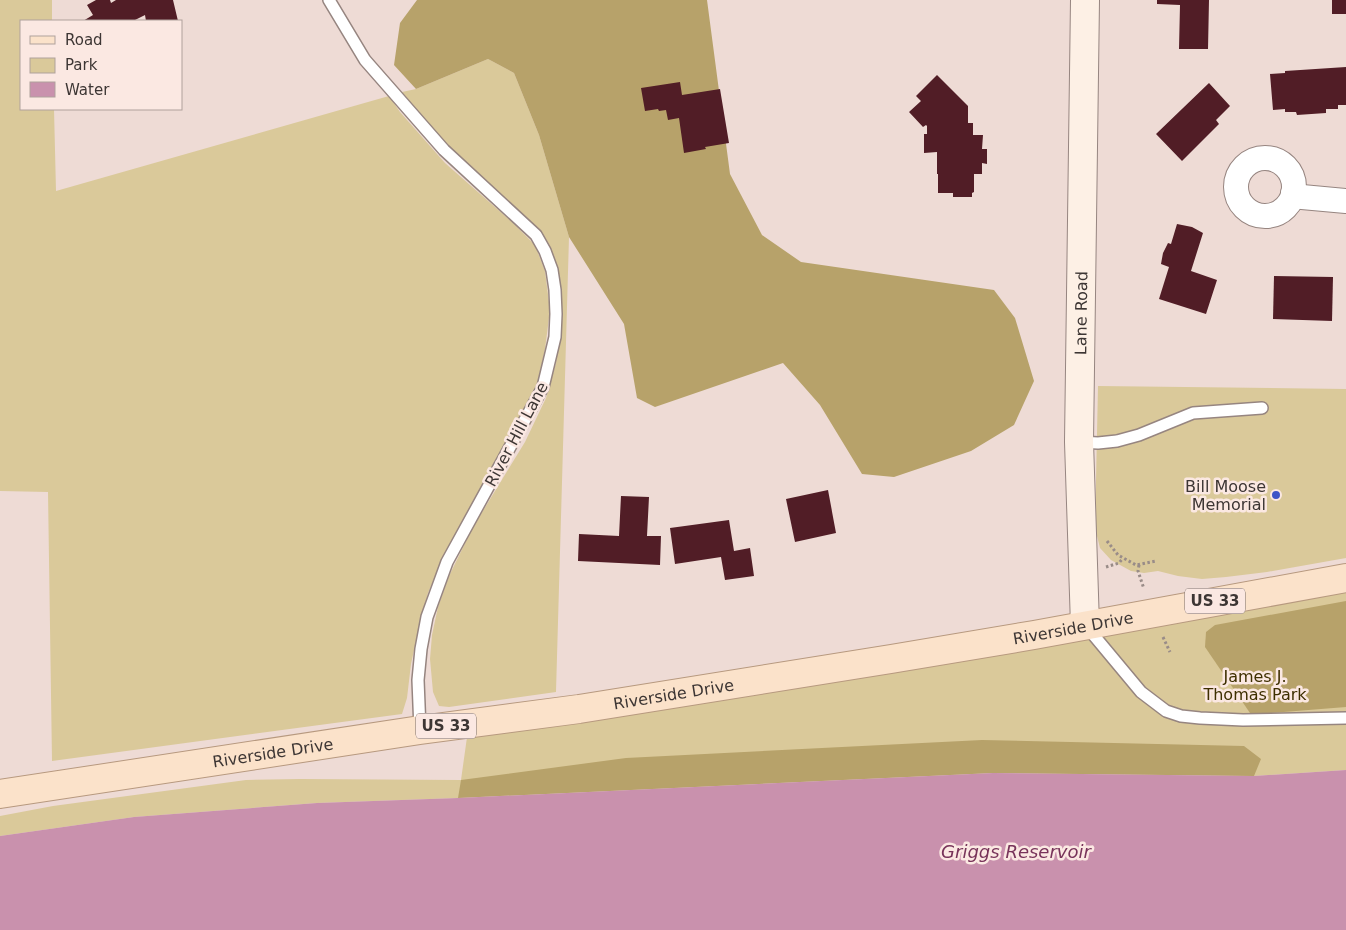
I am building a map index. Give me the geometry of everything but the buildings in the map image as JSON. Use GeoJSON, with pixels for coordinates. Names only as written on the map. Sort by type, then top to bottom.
{"type":"FeatureCollection","features":[{"type":"Feature","properties":{"kind":"main road","name":"Riverside Drive"},"geometry":{"type":"LineString","coordinates":[[0,794],[420,730],[579,709],[882,660],[1346,578]]}},
{"type":"Feature","properties":{"kind":"street","name":"Lane Road"},"geometry":{"type":"LineString","coordinates":[[1085,0],[1080,442],[1085,625]]}},
{"type":"Feature","properties":{"kind":"street"},"geometry":{"type":"LineString","coordinates":[[1293,193],[1302,197],[1346,201]]}},
{"type":"Feature","properties":{"kind":"lane","name":"River Hill Lane"},"geometry":{"type":"LineString","coordinates":[[329,0],[365,60],[444,150],[536,235],[545,250],[552,270],[555,290],[555,337],[543,387],[448,562],[427,617],[418,680],[420,730]]}},
{"type":"Feature","properties":{"kind":"lane"},"geometry":{"type":"LineString","coordinates":[[1080,442],[1117,441],[1139,435],[1193,413],[1262,408]]}},
{"type":"Feature","properties":{"kind":"lane"},"geometry":{"type":"LineString","coordinates":[[1085,625],[1141,692],[1166,711],[1182,716],[1243,720],[1346,718]]}},
{"type":"Feature","properties":{"kind":"path"},"geometry":{"type":"LineString","coordinates":[[1103,536],[1118,555],[1136,565],[1156,561]]}},
{"type":"Feature","properties":{"kind":"path"},"geometry":{"type":"LineString","coordinates":[[1119,563],[1123,558]]}},
{"type":"Feature","properties":{"kind":"path"},"geometry":{"type":"LineString","coordinates":[[1138,571],[1139,565]]}},
{"type":"Feature","properties":{"kind":"green space"},"geometry":{"type":"Polygon","coordinates":[[[0,0],[52,0],[52,20],[20,20],[20,110],[54,110],[56,191],[389,96],[400,112],[445,163],[512,222],[535,245],[545,271],[550,310],[545,349],[537,385],[525,413],[455,534],[428,593],[411,664],[407,698],[402,714],[52,761],[48,492],[0,491],[0,0]]]}},
{"type":"Feature","properties":{"kind":"green space"},"geometry":{"type":"Polygon","coordinates":[[[417,0],[707,0],[730,174],[762,235],[801,262],[994,290],[1015,318],[1034,381],[1014,425],[971,451],[894,477],[862,474],[820,405],[783,363],[655,407],[637,398],[624,324],[569,237],[539,135],[514,73],[488,59],[416,89],[394,65],[400,23],[417,0]]]}},
{"type":"Feature","properties":{"kind":"green space"},"geometry":{"type":"Polygon","coordinates":[[[488,59],[514,73],[539,135],[569,237],[556,692],[449,707],[439,706],[433,692],[430,659],[432,635],[438,607],[449,576],[473,527],[525,442],[546,398],[556,363],[559,335],[557,275],[549,244],[538,229],[448,148],[426,124],[402,92],[416,89],[488,59]]]}},
{"type":"Feature","properties":{"kind":"green space"},"geometry":{"type":"Polygon","coordinates":[[[1098,386],[1346,389],[1346,558],[1267,572],[1202,579],[1158,571],[1144,573],[1131,571],[1111,560],[1100,548],[1095,528],[1098,386]]]}},
{"type":"Feature","properties":{"kind":"green space","name":"James J. Thomas Park"},"geometry":{"type":"Polygon","coordinates":[[[1346,578],[1346,770],[1254,776],[993,773],[317,803],[134,817],[0,836],[0,816],[53,806],[246,780],[461,780],[469,723],[1346,578]]]}},
{"type":"Feature","properties":{"kind":"green space"},"geometry":{"type":"Polygon","coordinates":[[[1346,601],[1346,707],[1250,713],[1205,647],[1206,632],[1215,625],[1346,601]]]}},
{"type":"Feature","properties":{"kind":"green space"},"geometry":{"type":"Polygon","coordinates":[[[982,740],[1244,746],[1261,759],[1254,776],[993,773],[458,798],[461,780],[626,758],[982,740]]]}},
{"type":"Feature","properties":{"kind":"water","name":"Griggs Reservoir"},"geometry":{"type":"Polygon","coordinates":[[[1346,770],[1346,930],[0,930],[0,836],[134,817],[317,803],[993,773],[1254,776],[1346,770]]]}},
{"type":"Feature","properties":{"kind":"place","name":"Bill Moose Memorial"},"geometry":{"type":"Point","coordinates":[1276,495]}}]}
